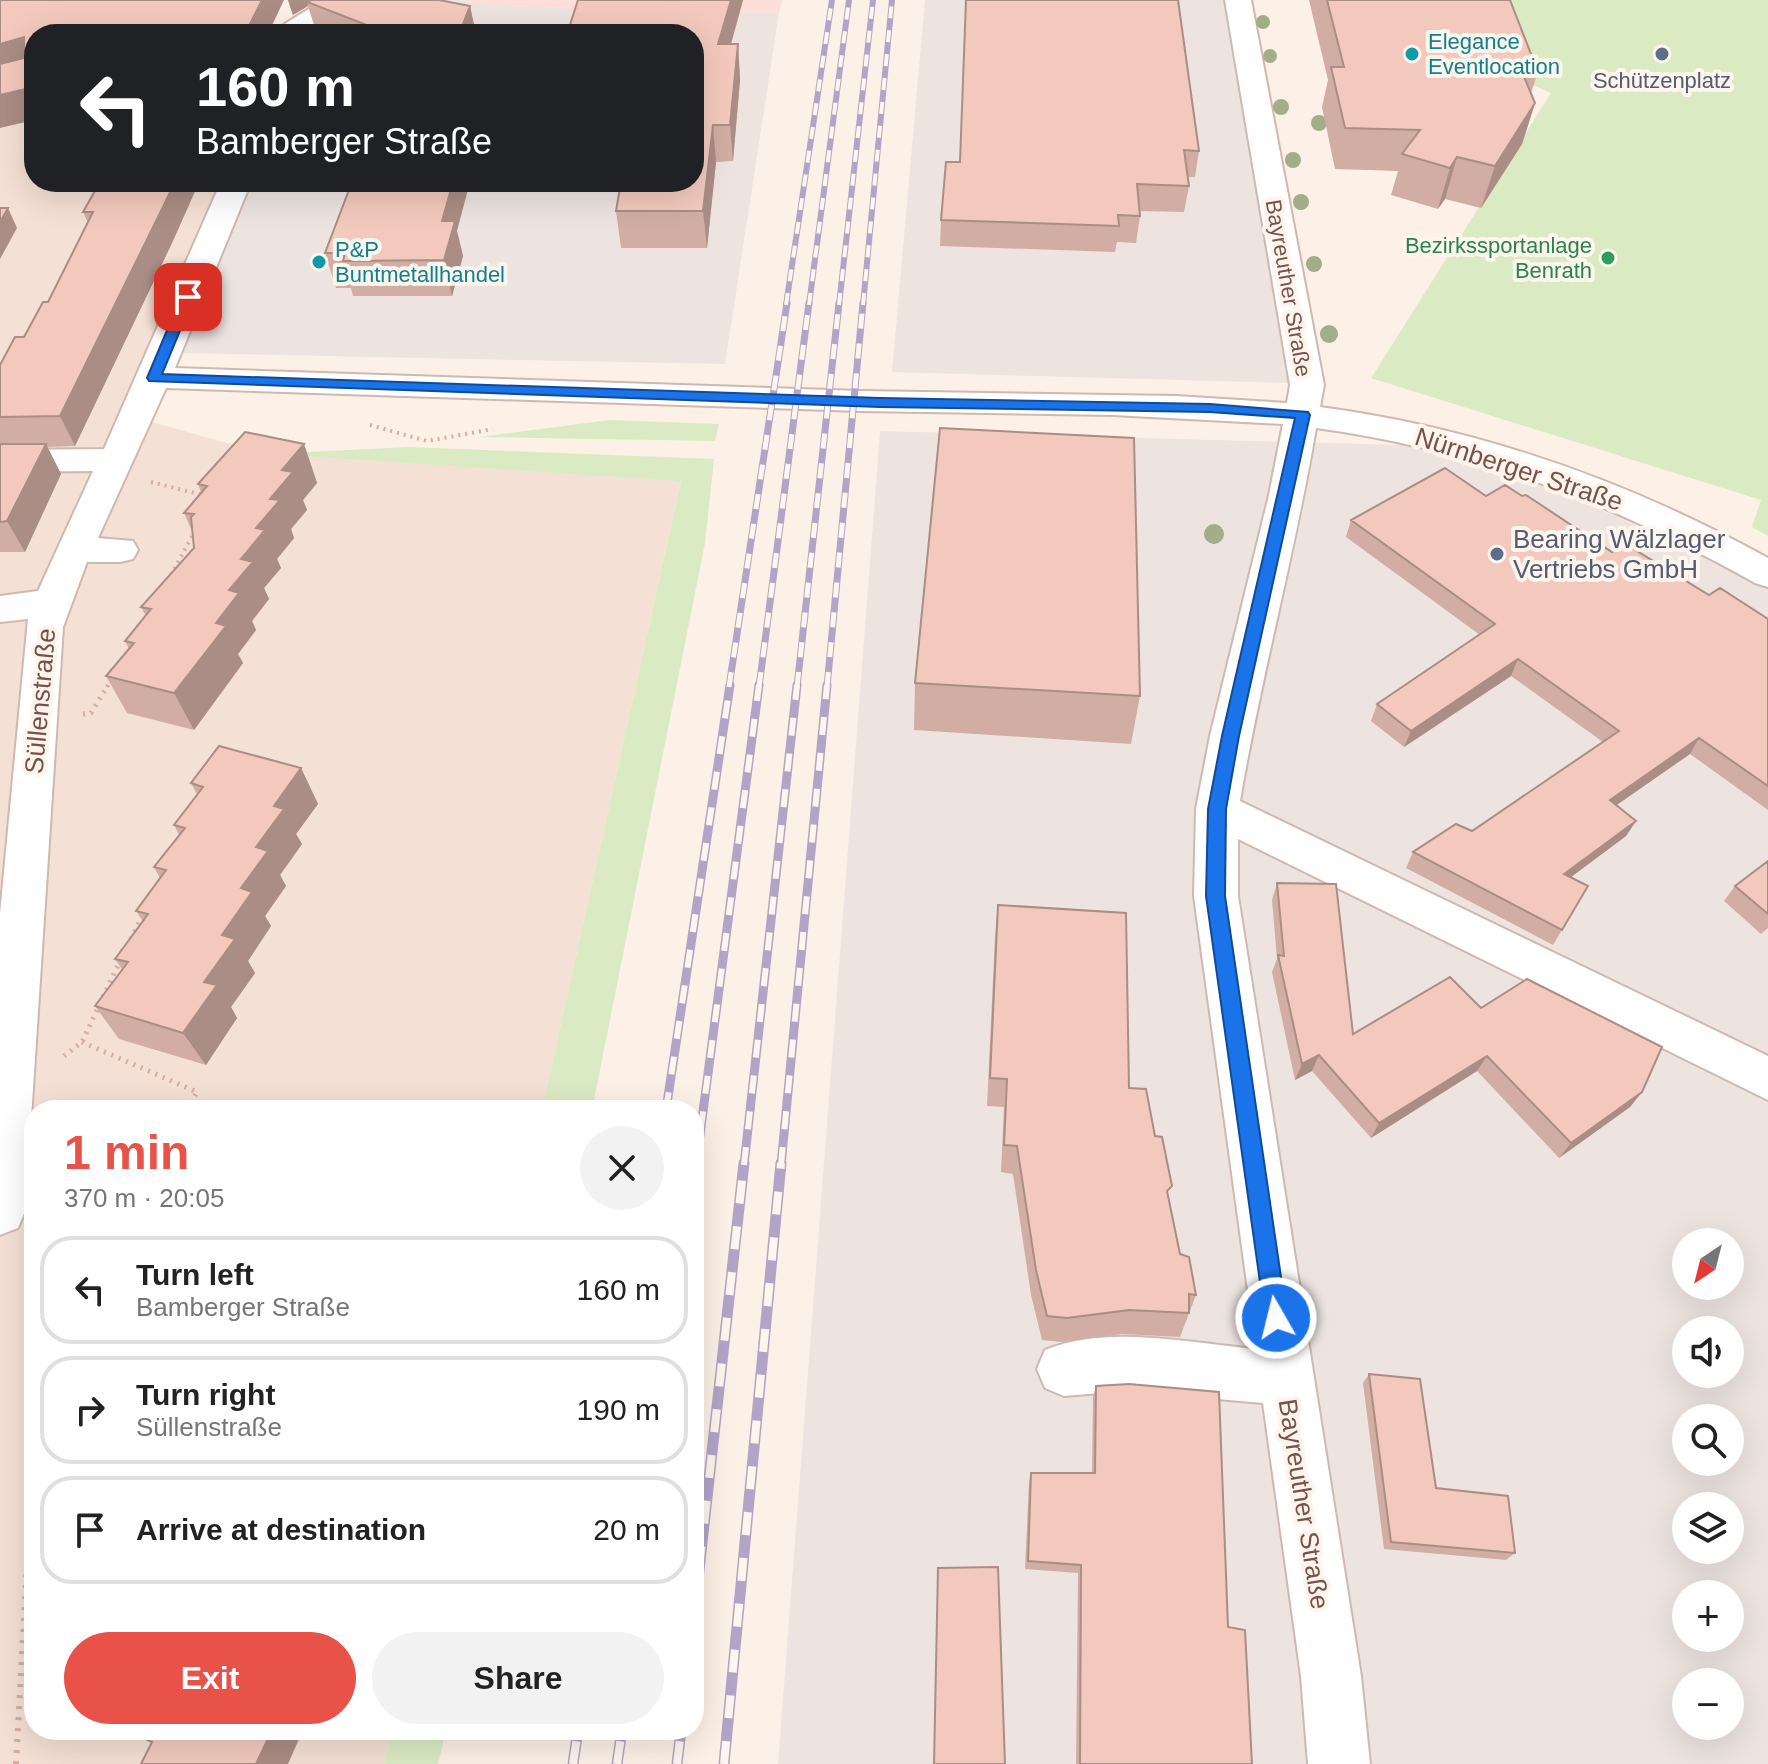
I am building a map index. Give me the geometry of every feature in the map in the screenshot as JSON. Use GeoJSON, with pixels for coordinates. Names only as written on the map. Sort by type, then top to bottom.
{"type":"FeatureCollection","features":[{"type":"Feature","properties":{"kind":"street"},"geometry":{"type":"LineString","coordinates":[[307,24],[340,0]]}},
{"type":"Feature","properties":{"kind":"street","name":"Bayreuther Straße"},"geometry":{"type":"LineString","coordinates":[[1238,0],[1307,385],[1303,415],[1230,736],[1217,809],[1216,896],[1331,1676],[1339,1764]]}},
{"type":"Feature","properties":{"kind":"street","name":"Süllenstraße"},"geometry":{"type":"LineString","coordinates":[[0,1211],[44,627],[74,550],[132,470],[154,378],[232,192]]}},
{"type":"Feature","properties":{"kind":"street","name":"Nürnberger Straße"},"geometry":{"type":"LineString","coordinates":[[154,378],[865,402],[1210,408],[1303,415],[1450,442],[1533,468],[1613,496],[1686,529],[1768,574]]}},
{"type":"Feature","properties":{"kind":"street"},"geometry":{"type":"LineString","coordinates":[[0,461],[132,470]]}},
{"type":"Feature","properties":{"kind":"street"},"geometry":{"type":"LineString","coordinates":[[74,550],[120,550]]}},
{"type":"Feature","properties":{"kind":"street"},"geometry":{"type":"LineString","coordinates":[[0,609],[53,602]]}},
{"type":"Feature","properties":{"kind":"street"},"geometry":{"type":"LineString","coordinates":[[1217,809],[1768,1079]]}},
{"type":"Feature","properties":{"kind":"street"},"geometry":{"type":"LineString","coordinates":[[1064,1369],[1125,1364],[1285,1378]]}},
{"type":"Feature","properties":{"kind":"path"},"geometry":{"type":"LineString","coordinates":[[132,470],[212,498]]}},
{"type":"Feature","properties":{"kind":"path"},"geometry":{"type":"LineString","coordinates":[[167,582],[200,521]]}},
{"type":"Feature","properties":{"kind":"path"},"geometry":{"type":"LineString","coordinates":[[181,556],[192,559]]}},
{"type":"Feature","properties":{"kind":"path"},"geometry":{"type":"LineString","coordinates":[[37,723],[91,713],[117,670]]}},
{"type":"Feature","properties":{"kind":"path"},"geometry":{"type":"LineString","coordinates":[[110,682],[122,685]]}},
{"type":"Feature","properties":{"kind":"path"},"geometry":{"type":"LineString","coordinates":[[54,1064],[82,1042],[146,909],[157,912]]}},
{"type":"Feature","properties":{"kind":"path"},"geometry":{"type":"LineString","coordinates":[[103,997],[116,1001]]}},
{"type":"Feature","properties":{"kind":"path"},"geometry":{"type":"LineString","coordinates":[[82,1042],[197,1092],[193,1100]]}},
{"type":"Feature","properties":{"kind":"path"},"geometry":{"type":"LineString","coordinates":[[16,1764],[24,1619]]}},
{"type":"Feature","properties":{"kind":"shaded area"},"geometry":{"type":"Polygon","coordinates":[[[352,0],[460,0],[495,6],[779,13],[725,364],[179,353],[247,192],[704,192],[704,24],[413,24],[352,0]]]}},
{"type":"Feature","properties":{"kind":"shaded area"},"geometry":{"type":"Polygon","coordinates":[[[460,0],[782,0],[779,13],[495,6],[460,0]]]}},
{"type":"Feature","properties":{"kind":"shaded area"},"geometry":{"type":"Polygon","coordinates":[[[925,0],[1227,0],[1290,383],[892,372],[925,0]]]}},
{"type":"Feature","properties":{"kind":"shaded area"},"geometry":{"type":"Polygon","coordinates":[[[24,83],[24,192],[223,192],[127,415],[266,454],[681,480],[544,1100],[24,1100],[24,1740],[390,1740],[384,1764],[0,1764],[0,90],[24,83]]]}},
{"type":"Feature","properties":{"kind":"shaded area"},"geometry":{"type":"Polygon","coordinates":[[[880,431],[1403,445],[1501,470],[1618,517],[1768,588],[1768,1764],[778,1764],[880,431]]]}},
{"type":"Feature","properties":{"kind":"green space","name":"Bezirkssportanlage Benrath"},"geometry":{"type":"Polygon","coordinates":[[[1346,0],[1768,0],[1768,536],[1752,527],[1761,500],[1371,378],[1551,93],[1346,0]]]}},
{"type":"Feature","properties":{"kind":"green space"},"geometry":{"type":"Polygon","coordinates":[[[609,420],[719,424],[715,441],[479,437],[609,420]]]}},
{"type":"Feature","properties":{"kind":"green space"},"geometry":{"type":"Polygon","coordinates":[[[409,447],[714,459],[705,543],[594,1100],[544,1100],[681,481],[266,454],[409,447]]]}},
{"type":"Feature","properties":{"kind":"green space"},"geometry":{"type":"Polygon","coordinates":[[[390,1740],[444,1740],[438,1764],[384,1764],[390,1740]]]}},
{"type":"Feature","properties":{"kind":"building"},"geometry":{"type":"Polygon","coordinates":[[[0,0],[262,0],[250,24],[24,24],[24,37],[0,44],[0,0]]]}},
{"type":"Feature","properties":{"kind":"building"},"geometry":{"type":"Polygon","coordinates":[[[439,0],[470,6],[463,24],[364,24],[307,2],[439,0]]]}},
{"type":"Feature","properties":{"kind":"building"},"geometry":{"type":"Polygon","coordinates":[[[578,0],[731,0],[718,44],[738,44],[730,125],[713,125],[703,211],[616,211],[619,192],[704,192],[704,24],[570,24],[578,0]]]}},
{"type":"Feature","properties":{"kind":"building"},"geometry":{"type":"Polygon","coordinates":[[[966,0],[1178,0],[1199,151],[1184,150],[1189,186],[1137,184],[1140,216],[1118,215],[1119,226],[941,220],[946,162],[960,162],[966,0]]]}},
{"type":"Feature","properties":{"kind":"building","name":"Elegance Eventlocation"},"geometry":{"type":"Polygon","coordinates":[[[1327,0],[1510,0],[1538,72],[1522,72],[1535,103],[1495,166],[1457,157],[1450,168],[1402,154],[1420,130],[1345,128],[1331,67],[1344,67],[1327,0]]]}},
{"type":"Feature","properties":{"kind":"building"},"geometry":{"type":"Polygon","coordinates":[[[24,58],[24,89],[0,95],[0,64],[24,58]]]}},
{"type":"Feature","properties":{"kind":"building"},"geometry":{"type":"Polygon","coordinates":[[[94,192],[170,192],[60,416],[0,417],[0,365],[15,337],[24,337],[43,302],[48,302],[93,212],[83,212],[94,192]]]}},
{"type":"Feature","properties":{"kind":"building"},"geometry":{"type":"Polygon","coordinates":[[[348,192],[450,192],[442,221],[455,221],[444,260],[343,261],[345,253],[325,253],[348,192]]]}},
{"type":"Feature","properties":{"kind":"building"},"geometry":{"type":"Polygon","coordinates":[[[0,208],[8,208],[0,222],[0,208]]]}},
{"type":"Feature","properties":{"kind":"building"},"geometry":{"type":"Polygon","coordinates":[[[940,428],[1134,438],[1140,696],[915,683],[940,428]]]}},
{"type":"Feature","properties":{"kind":"building"},"geometry":{"type":"Polygon","coordinates":[[[245,432],[304,444],[282,470],[293,472],[270,499],[280,500],[256,528],[265,530],[241,559],[253,562],[229,590],[239,593],[216,623],[226,626],[174,693],[106,676],[134,643],[125,641],[151,609],[141,607],[194,548],[191,517],[194,514],[184,513],[207,486],[198,484],[245,432]]]}},
{"type":"Feature","properties":{"kind":"building"},"geometry":{"type":"Polygon","coordinates":[[[0,444],[46,444],[7,521],[0,522],[0,444]]]}},
{"type":"Feature","properties":{"kind":"building"},"geometry":{"type":"Polygon","coordinates":[[[1445,468],[1486,496],[1505,485],[1522,496],[1526,495],[1612,552],[1627,545],[1709,595],[1720,588],[1768,619],[1768,786],[1699,738],[1610,800],[1636,821],[1564,874],[1588,886],[1562,930],[1413,852],[1456,824],[1472,831],[1619,731],[1518,659],[1411,731],[1377,704],[1495,624],[1351,520],[1445,468]]]}},
{"type":"Feature","properties":{"kind":"building"},"geometry":{"type":"Polygon","coordinates":[[[219,746],[301,768],[274,806],[284,809],[256,847],[268,851],[241,888],[252,892],[222,935],[235,939],[204,982],[217,985],[183,1033],[95,1006],[128,962],[115,959],[148,914],[136,911],[166,870],[154,867],[185,828],[174,825],[203,787],[191,783],[219,746]]]}},
{"type":"Feature","properties":{"kind":"building"},"geometry":{"type":"Polygon","coordinates":[[[1768,861],[1768,914],[1735,886],[1768,861]]]}},
{"type":"Feature","properties":{"kind":"building"},"geometry":{"type":"Polygon","coordinates":[[[1277,883],[1336,884],[1353,1034],[1450,977],[1481,1008],[1527,979],[1662,1047],[1642,1092],[1571,1143],[1487,1056],[1379,1123],[1319,1055],[1302,1064],[1278,955],[1284,956],[1277,883]]]}},
{"type":"Feature","properties":{"kind":"building"},"geometry":{"type":"Polygon","coordinates":[[[998,905],[1126,913],[1129,1088],[1146,1089],[1155,1136],[1162,1137],[1172,1186],[1167,1191],[1180,1254],[1189,1257],[1196,1295],[1189,1294],[1189,1313],[1129,1310],[1067,1318],[1047,1316],[1036,1270],[1017,1146],[1004,1145],[1007,1079],[990,1078],[998,905]]]}},
{"type":"Feature","properties":{"kind":"building"},"geometry":{"type":"Polygon","coordinates":[[[1369,1374],[1420,1379],[1436,1488],[1508,1496],[1515,1553],[1391,1542],[1369,1374]]]}},
{"type":"Feature","properties":{"kind":"building"},"geometry":{"type":"Polygon","coordinates":[[[1129,1384],[1219,1392],[1228,1627],[1245,1630],[1252,1764],[1080,1764],[1081,1565],[1028,1561],[1031,1473],[1095,1473],[1096,1386],[1129,1384]]]}},
{"type":"Feature","properties":{"kind":"building"},"geometry":{"type":"Polygon","coordinates":[[[998,1567],[1005,1764],[934,1764],[938,1568],[998,1567]]]}},
{"type":"Feature","properties":{"kind":"building"},"geometry":{"type":"Polygon","coordinates":[[[148,1740],[267,1740],[256,1764],[141,1764],[152,1742],[148,1740]]]}},
{"type":"Feature","properties":{"kind":"railway"},"geometry":{"type":"LineString","coordinates":[[786,305],[832,0]]}},
{"type":"Feature","properties":{"kind":"railway"},"geometry":{"type":"LineString","coordinates":[[809,305],[849,0]]}},
{"type":"Feature","properties":{"kind":"railway"},"geometry":{"type":"LineString","coordinates":[[839,305],[873,0]]}},
{"type":"Feature","properties":{"kind":"railway"},"geometry":{"type":"LineString","coordinates":[[863,305],[892,0]]}},
{"type":"Feature","properties":{"kind":"railway"},"geometry":{"type":"LineString","coordinates":[[729,687],[787,303]]}},
{"type":"Feature","properties":{"kind":"railway"},"geometry":{"type":"LineString","coordinates":[[759,687],[809,303]]}},
{"type":"Feature","properties":{"kind":"railway"},"geometry":{"type":"LineString","coordinates":[[797,687],[839,303]]}},
{"type":"Feature","properties":{"kind":"railway"},"geometry":{"type":"LineString","coordinates":[[827,687],[863,303]]}},
{"type":"Feature","properties":{"kind":"railway"},"geometry":{"type":"LineString","coordinates":[[668,1100],[730,685]]}},
{"type":"Feature","properties":{"kind":"railway"},"geometry":{"type":"LineString","coordinates":[[704,1104],[759,685]]}},
{"type":"Feature","properties":{"kind":"railway"},"geometry":{"type":"LineString","coordinates":[[744,1165],[797,685]]}},
{"type":"Feature","properties":{"kind":"railway"},"geometry":{"type":"LineString","coordinates":[[781,1165],[827,685]]}},
{"type":"Feature","properties":{"kind":"railway"},"geometry":{"type":"LineString","coordinates":[[704,1525],[744,1163]]}},
{"type":"Feature","properties":{"kind":"railway"},"geometry":{"type":"LineString","coordinates":[[724,1764],[781,1163]]}},
{"type":"Feature","properties":{"kind":"railway"},"geometry":{"type":"LineString","coordinates":[[573,1764],[577,1740]]}},
{"type":"Feature","properties":{"kind":"railway"},"geometry":{"type":"LineString","coordinates":[[617,1764],[621,1740]]}},
{"type":"Feature","properties":{"kind":"railway"},"geometry":{"type":"LineString","coordinates":[[677,1764],[680,1740]]}},
{"type":"Feature","properties":{"kind":"place","name":"Elegance Eventlocation"},"geometry":{"type":"Point","coordinates":[1412,54]}},
{"type":"Feature","properties":{"kind":"place","name":"Schützenplatz"},"geometry":{"type":"Point","coordinates":[1662,54]}},
{"type":"Feature","properties":{"kind":"place","name":"Bezirkssportanlage Benrath"},"geometry":{"type":"Point","coordinates":[1608,258]}},
{"type":"Feature","properties":{"kind":"place","name":"P&P Buntmetallhandel"},"geometry":{"type":"Point","coordinates":[319,262]}},
{"type":"Feature","properties":{"kind":"place","name":"Bearing Wälzlager Vertriebs GmbH"},"geometry":{"type":"Point","coordinates":[1497,554]}},
{"type":"Feature","properties":{"kind":"route"},"geometry":{"type":"LineString","coordinates":[[188,297],[154,378],[880,402],[1210,408],[1303,415],[1230,736],[1217,809],[1216,896],[1276,1318]]}}]}
